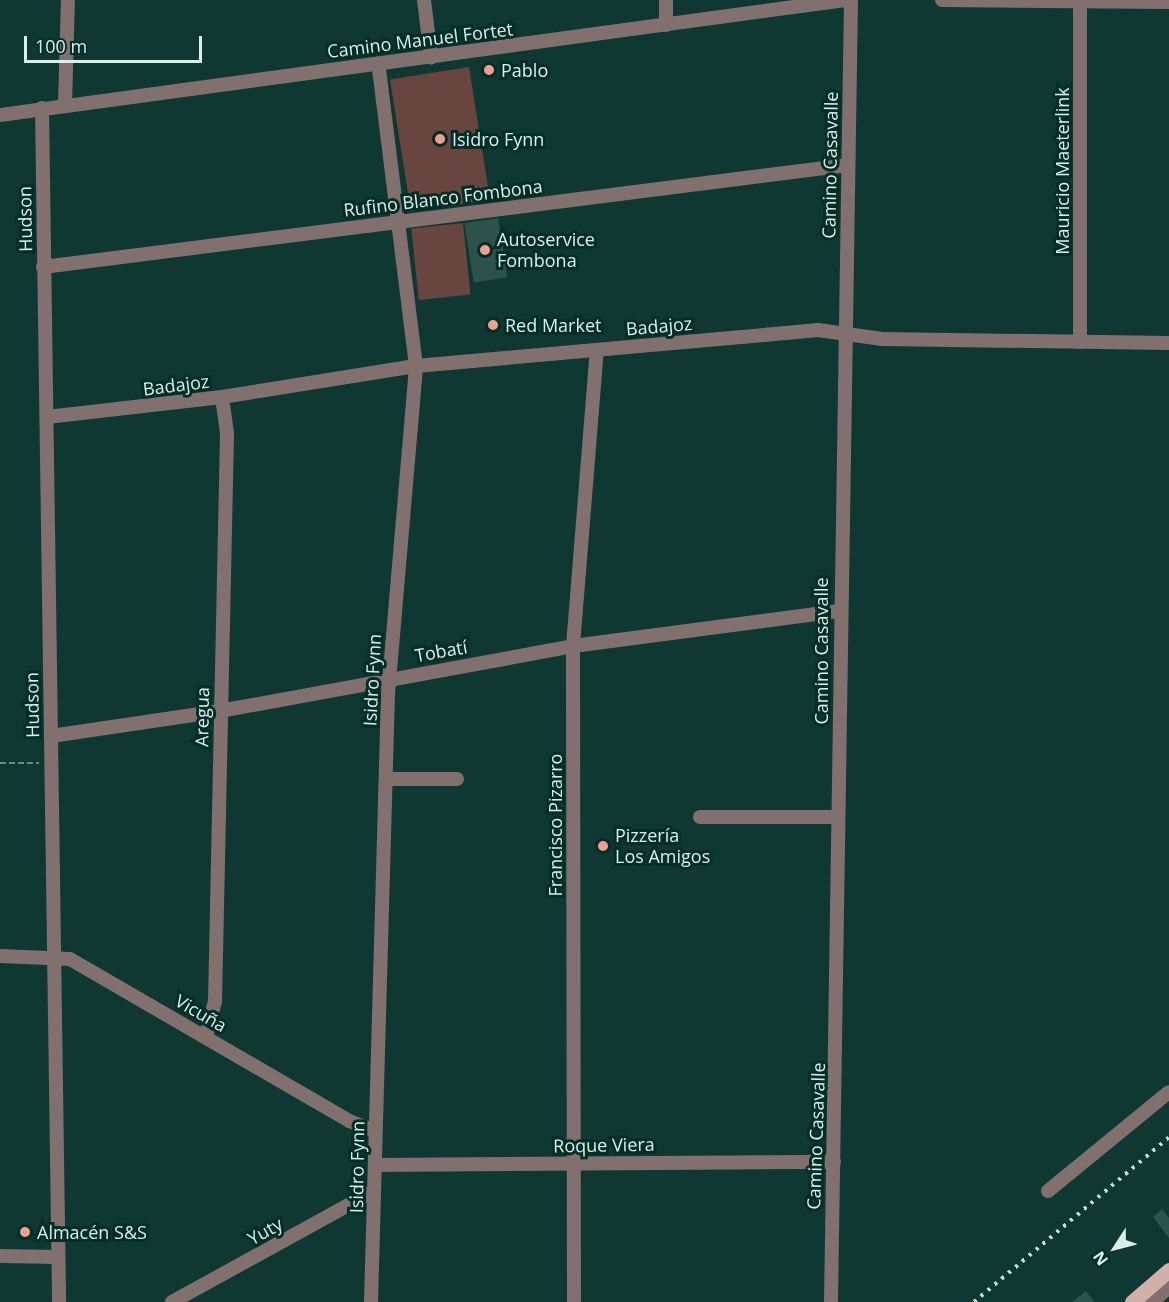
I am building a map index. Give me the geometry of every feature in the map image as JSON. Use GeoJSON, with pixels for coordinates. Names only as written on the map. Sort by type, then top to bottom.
{"type":"FeatureCollection","features":[{"type":"Feature","properties":{"kind":"main road"},"geometry":{"type":"LineString","coordinates":[[1132,1302],[1169,1270]]}},
{"type":"Feature","properties":{"kind":"street"},"geometry":{"type":"LineString","coordinates":[[65,105],[68,0]]}},
{"type":"Feature","properties":{"kind":"street"},"geometry":{"type":"LineString","coordinates":[[424,0],[431,58]]}},
{"type":"Feature","properties":{"kind":"street"},"geometry":{"type":"LineString","coordinates":[[666,0],[666,25]]}},
{"type":"Feature","properties":{"kind":"street","name":"Camino Manuel Fortet"},"geometry":{"type":"LineString","coordinates":[[0,115],[845,0]]}},
{"type":"Feature","properties":{"kind":"street","name":"Camino Casavalle"},"geometry":{"type":"LineString","coordinates":[[831,1302],[839,610],[851,0]]}},
{"type":"Feature","properties":{"kind":"street"},"geometry":{"type":"LineString","coordinates":[[942,0],[1169,2]]}},
{"type":"Feature","properties":{"kind":"street","name":"Mauricio Maeterlink"},"geometry":{"type":"LineString","coordinates":[[1080,1],[1080,342]]}},
{"type":"Feature","properties":{"kind":"street","name":"Isidro Fynn"},"geometry":{"type":"LineString","coordinates":[[371,1302],[389,679],[416,366],[378,63]]}},
{"type":"Feature","properties":{"kind":"street","name":"Hudson"},"geometry":{"type":"LineString","coordinates":[[42,108],[60,1302]]}},
{"type":"Feature","properties":{"kind":"street","name":"Rufino Blanco Fombona"},"geometry":{"type":"LineString","coordinates":[[43,267],[848,165]]}},
{"type":"Feature","properties":{"kind":"street","name":"Badajoz"},"geometry":{"type":"LineString","coordinates":[[47,417],[222,397],[416,366],[818,330],[846,332],[882,339],[1169,343]]}},
{"type":"Feature","properties":{"kind":"street","name":"Francisco Pizarro"},"geometry":{"type":"LineString","coordinates":[[573,1302],[573,646],[597,350]]}},
{"type":"Feature","properties":{"kind":"street","name":"Aregua"},"geometry":{"type":"LineString","coordinates":[[206,1037],[214,1002],[227,433],[222,397]]}},
{"type":"Feature","properties":{"kind":"street","name":"Tobatí"},"geometry":{"type":"LineString","coordinates":[[51,736],[220,711],[573,646],[839,610]]}},
{"type":"Feature","properties":{"kind":"street"},"geometry":{"type":"LineString","coordinates":[[386,779],[457,779]]}},
{"type":"Feature","properties":{"kind":"street"},"geometry":{"type":"LineString","coordinates":[[700,817],[838,818]]}},
{"type":"Feature","properties":{"kind":"street","name":"Vicuña"},"geometry":{"type":"LineString","coordinates":[[0,956],[53,956],[82,965],[349,1121],[375,1131]]}},
{"type":"Feature","properties":{"kind":"street"},"geometry":{"type":"LineString","coordinates":[[1048,1191],[1169,1092]]}},
{"type":"Feature","properties":{"kind":"street","name":"Roque Viera"},"geometry":{"type":"LineString","coordinates":[[375,1165],[834,1162]]}},
{"type":"Feature","properties":{"kind":"street","name":"Yuty"},"geometry":{"type":"LineString","coordinates":[[172,1302],[374,1191]]}},
{"type":"Feature","properties":{"kind":"street"},"geometry":{"type":"LineString","coordinates":[[0,1256],[58,1257]]}},
{"type":"Feature","properties":{"kind":"street"},"geometry":{"type":"LineString","coordinates":[[1152,1302],[1169,1287]]}},
{"type":"Feature","properties":{"kind":"path"},"geometry":{"type":"LineString","coordinates":[[0,763],[51,762]]}},
{"type":"Feature","properties":{"kind":"shaded area","name":"Isidro Fynn"},"geometry":{"type":"Polygon","coordinates":[[[469,67],[490,199],[411,212],[390,80],[469,67]]]}},
{"type":"Feature","properties":{"kind":"shaded area"},"geometry":{"type":"Polygon","coordinates":[[[463,223],[471,295],[419,300],[411,228],[463,223]]]}},
{"type":"Feature","properties":{"kind":"building","name":"Autoservice Fombona"},"geometry":{"type":"Polygon","coordinates":[[[498,218],[507,277],[474,283],[464,223],[498,218]]]}},
{"type":"Feature","properties":{"kind":"building"},"geometry":{"type":"Polygon","coordinates":[[[1162,1209],[1169,1218],[1169,1238],[1153,1217],[1162,1209]]]}},
{"type":"Feature","properties":{"kind":"building"},"geometry":{"type":"Polygon","coordinates":[[[1086,1291],[1095,1302],[1072,1302],[1086,1291]]]}},
{"type":"Feature","properties":{"kind":"railway"},"geometry":{"type":"LineString","coordinates":[[974,1302],[1169,1137]]}},
{"type":"Feature","properties":{"kind":"place","name":"Pablo"},"geometry":{"type":"Point","coordinates":[489,70]}},
{"type":"Feature","properties":{"kind":"place","name":"Isidro Fynn"},"geometry":{"type":"Point","coordinates":[440,139]}},
{"type":"Feature","properties":{"kind":"place","name":"Autoservice Fombona"},"geometry":{"type":"Point","coordinates":[485,250]}},
{"type":"Feature","properties":{"kind":"place","name":"Red Market"},"geometry":{"type":"Point","coordinates":[493,325]}},
{"type":"Feature","properties":{"kind":"place","name":"Pizzería Los Amigos"},"geometry":{"type":"Point","coordinates":[603,846]}},
{"type":"Feature","properties":{"kind":"place","name":"Almacén S&S"},"geometry":{"type":"Point","coordinates":[25,1232]}}]}
